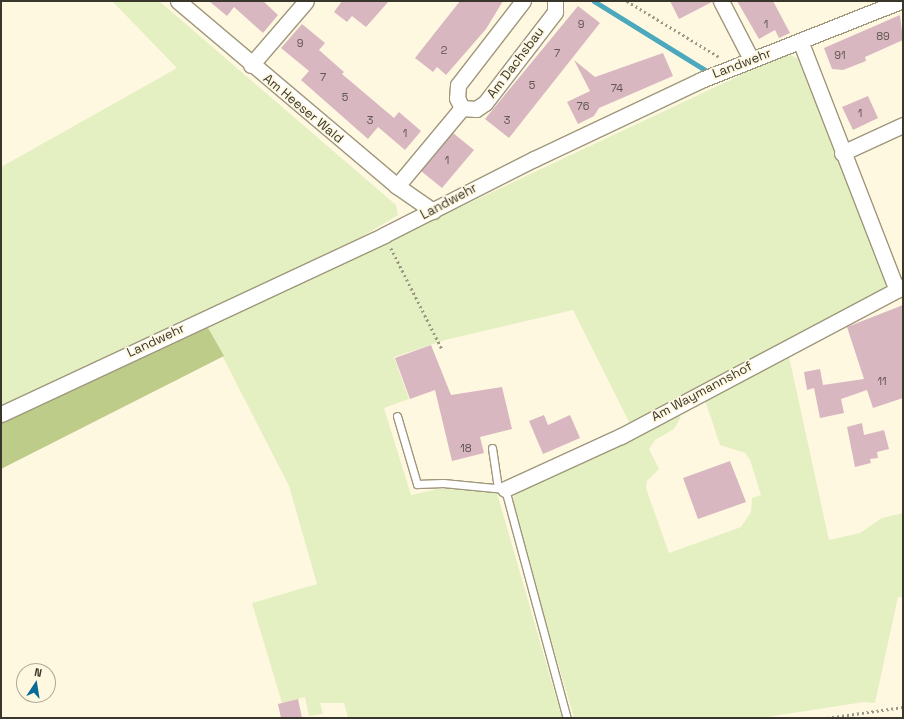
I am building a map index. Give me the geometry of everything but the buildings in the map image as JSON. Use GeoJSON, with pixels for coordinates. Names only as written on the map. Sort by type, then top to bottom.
{"type":"FeatureCollection","features":[{"type":"Feature","properties":{"kind":"street","name":"Am Heeser Wald"},"geometry":{"type":"LineString","coordinates":[[178,1],[251,66],[397,186],[433,211]]}},
{"type":"Feature","properties":{"kind":"street"},"geometry":{"type":"LineString","coordinates":[[251,66],[306,1]]}},
{"type":"Feature","properties":{"kind":"street"},"geometry":{"type":"LineString","coordinates":[[397,186],[462,108],[456,98],[458,85],[523,1]]}},
{"type":"Feature","properties":{"kind":"street","name":"Am Dachsbau"},"geometry":{"type":"LineString","coordinates":[[462,108],[476,109],[485,103],[554,12],[555,1]]}},
{"type":"Feature","properties":{"kind":"street"},"geometry":{"type":"LineString","coordinates":[[721,1],[752,59]]}},
{"type":"Feature","properties":{"kind":"street","name":"Landwehr"},"geometry":{"type":"LineString","coordinates":[[1,414],[384,235],[534,159],[735,66],[801,43],[901,1]]}},
{"type":"Feature","properties":{"kind":"street","name":"Am Waymannshof"},"geometry":{"type":"LineString","coordinates":[[501,489],[621,436],[900,288],[842,153],[801,43]]}},
{"type":"Feature","properties":{"kind":"street"},"geometry":{"type":"LineString","coordinates":[[842,153],[903,125]]}},
{"type":"Feature","properties":{"kind":"lane"},"geometry":{"type":"LineString","coordinates":[[397,416],[417,484],[443,483],[501,489]]}},
{"type":"Feature","properties":{"kind":"lane"},"geometry":{"type":"LineString","coordinates":[[492,448],[501,489],[567,718]]}},
{"type":"Feature","properties":{"kind":"path"},"geometry":{"type":"LineString","coordinates":[[627,1],[735,66]]}},
{"type":"Feature","properties":{"kind":"path"},"geometry":{"type":"LineString","coordinates":[[384,235],[444,351]]}},
{"type":"Feature","properties":{"kind":"path"},"geometry":{"type":"LineString","coordinates":[[827,718],[903,707]]}},
{"type":"Feature","properties":{"kind":"green space"},"geometry":{"type":"Polygon","coordinates":[[[112,1],[159,1],[396,205],[398,215],[340,250],[1,409],[1,167],[177,68],[112,1]]]}},
{"type":"Feature","properties":{"kind":"green space"},"geometry":{"type":"Polygon","coordinates":[[[788,53],[798,59],[887,280],[887,289],[631,426],[573,310],[445,340],[394,357],[409,399],[384,408],[411,495],[446,487],[497,493],[562,718],[348,718],[344,703],[320,703],[323,714],[309,716],[305,697],[282,703],[252,603],[317,584],[289,486],[207,326],[788,53]]]}},
{"type":"Feature","properties":{"kind":"green space"},"geometry":{"type":"Polygon","coordinates":[[[207,326],[224,356],[1,469],[1,419],[207,326]]]}},
{"type":"Feature","properties":{"kind":"green space"},"geometry":{"type":"Polygon","coordinates":[[[788,352],[829,540],[860,533],[882,518],[903,513],[903,597],[898,597],[875,703],[864,702],[760,718],[574,718],[511,503],[517,490],[676,415],[681,417],[674,429],[655,440],[649,449],[659,469],[647,481],[646,488],[669,553],[741,527],[751,512],[752,498],[761,495],[750,460],[745,453],[720,445],[704,397],[788,352]]]}},
{"type":"Feature","properties":{"kind":"waterway"},"geometry":{"type":"LineString","coordinates":[[594,1],[710,73]]}}]}
